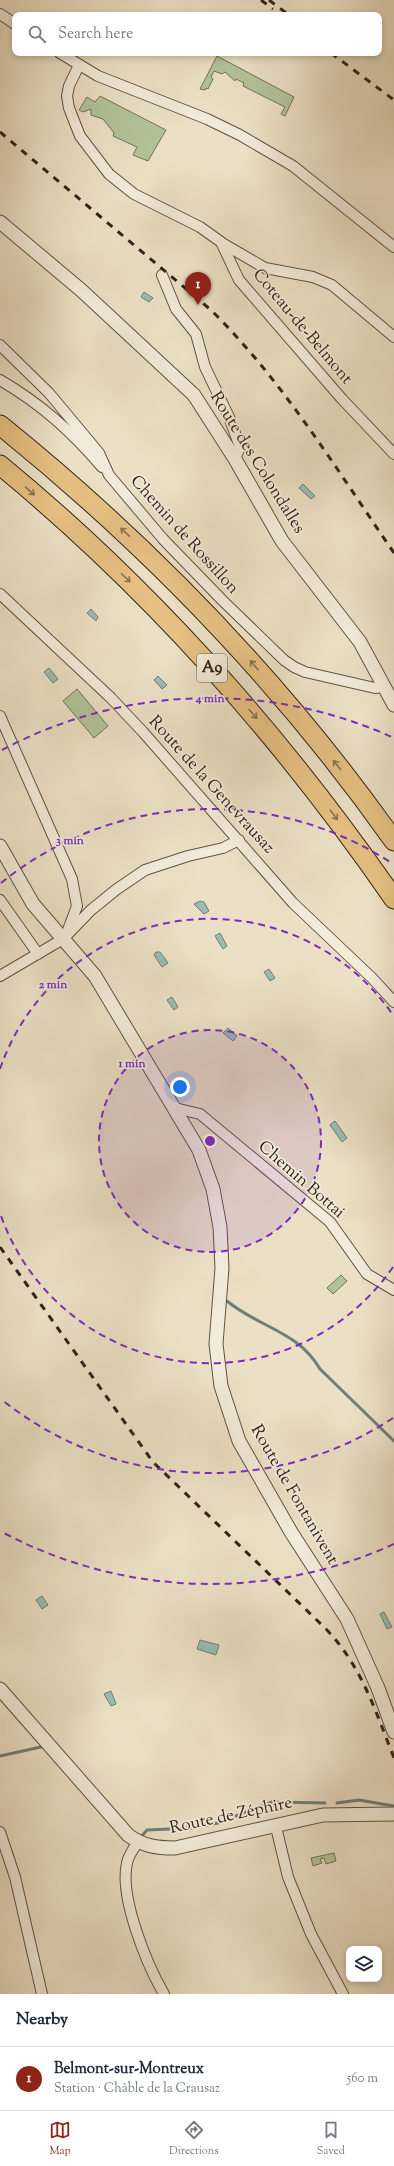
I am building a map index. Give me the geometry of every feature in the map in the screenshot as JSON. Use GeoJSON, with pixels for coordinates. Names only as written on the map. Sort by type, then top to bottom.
{"type":"FeatureCollection","features":[{"type":"Feature","properties":{"kind":"highway","name":"A9"},"geometry":{"type":"LineString","coordinates":[[0,425],[111,519],[218,625],[318,740],[394,841]]}},
{"type":"Feature","properties":{"kind":"highway","name":"A9"},"geometry":{"type":"LineString","coordinates":[[0,465],[59,516],[133,585],[228,685],[322,799],[394,899]]}},
{"type":"Feature","properties":{"kind":"street"},"geometry":{"type":"LineString","coordinates":[[0,14],[12,22]]}},
{"type":"Feature","properties":{"kind":"street"},"geometry":{"type":"LineString","coordinates":[[65,56],[105,79],[207,119],[240,134],[293,166],[394,247]]}},
{"type":"Feature","properties":{"kind":"street","name":"Coteau-de-Belmont"},"geometry":{"type":"LineString","coordinates":[[79,65],[69,86],[67,96],[68,108],[80,136],[109,174],[134,194],[200,227],[221,242],[239,280],[342,399],[394,454]]}},
{"type":"Feature","properties":{"kind":"street","name":"Route des Colondalles"},"geometry":{"type":"LineString","coordinates":[[0,222],[81,290],[194,396],[235,459],[282,541],[360,642],[394,705]]}},
{"type":"Feature","properties":{"kind":"street"},"geometry":{"type":"LineString","coordinates":[[221,242],[265,268],[278,272],[313,277],[332,285],[394,337]]}},
{"type":"Feature","properties":{"kind":"street"},"geometry":{"type":"LineString","coordinates":[[162,275],[176,309],[196,334],[210,376],[229,417],[240,447],[235,459]]}},
{"type":"Feature","properties":{"kind":"street","name":"Chemin de Rossillon"},"geometry":{"type":"LineString","coordinates":[[0,344],[49,394],[99,453],[109,475],[163,539],[223,601],[284,660],[305,672],[376,688],[384,687]]}},
{"type":"Feature","properties":{"kind":"street"},"geometry":{"type":"LineString","coordinates":[[0,380],[28,397],[62,424],[109,475]]}},
{"type":"Feature","properties":{"kind":"street","name":"Route de la Genevrausaz"},"geometry":{"type":"LineString","coordinates":[[0,594],[127,715],[309,920],[372,978],[394,1002]]}},
{"type":"Feature","properties":{"kind":"street"},"geometry":{"type":"LineString","coordinates":[[0,716],[72,878],[77,906],[72,923],[63,939]]}},
{"type":"Feature","properties":{"kind":"street"},"geometry":{"type":"LineString","coordinates":[[0,976],[63,939],[96,906],[116,889],[145,870],[188,856],[223,848],[239,840]]}},
{"type":"Feature","properties":{"kind":"street","name":"Route de Fontanivent"},"geometry":{"type":"LineString","coordinates":[[0,846],[33,904],[95,976],[199,1150],[213,1188],[220,1227],[222,1268],[216,1344],[220,1386],[239,1441],[291,1532],[347,1619],[378,1688],[394,1732]]}},
{"type":"Feature","properties":{"kind":"street"},"geometry":{"type":"LineString","coordinates":[[0,900],[38,954]]}},
{"type":"Feature","properties":{"kind":"street","name":"Chemin Bottai"},"geometry":{"type":"LineString","coordinates":[[175,1108],[200,1114],[330,1222],[367,1274],[394,1290]]}},
{"type":"Feature","properties":{"kind":"street","name":"Route de Zéphire"},"geometry":{"type":"LineString","coordinates":[[0,1689],[128,1835],[138,1842],[160,1848],[175,1848],[276,1827],[322,1815],[394,1814]]}},
{"type":"Feature","properties":{"kind":"street"},"geometry":{"type":"LineString","coordinates":[[276,1827],[288,1878],[311,1934],[343,1994]]}},
{"type":"Feature","properties":{"kind":"street"},"geometry":{"type":"LineString","coordinates":[[0,1832],[15,1877],[42,1994]]}},
{"type":"Feature","properties":{"kind":"street"},"geometry":{"type":"LineString","coordinates":[[138,1842],[127,1863],[126,1891],[136,1928],[164,1994]]}},
{"type":"Feature","properties":{"kind":"green space"},"geometry":{"type":"Polygon","coordinates":[[[217,56],[294,97],[285,116],[281,114],[285,107],[243,86],[244,83],[236,79],[235,81],[225,72],[222,74],[214,71],[211,77],[213,79],[208,89],[200,89],[217,56]]]}},
{"type":"Feature","properties":{"kind":"green space"},"geometry":{"type":"Polygon","coordinates":[[[100,96],[166,130],[148,161],[133,155],[137,147],[113,136],[114,133],[103,119],[91,115],[91,109],[83,112],[79,110],[87,97],[95,102],[100,96]]]}},
{"type":"Feature","properties":{"kind":"green space"},"geometry":{"type":"Polygon","coordinates":[[[77,689],[108,726],[94,738],[63,701],[77,689]]]}},
{"type":"Feature","properties":{"kind":"green space"},"geometry":{"type":"Polygon","coordinates":[[[341,1275],[347,1281],[333,1294],[327,1288],[341,1275]]]}},
{"type":"Feature","properties":{"kind":"green space"},"geometry":{"type":"Polygon","coordinates":[[[334,1853],[336,1861],[326,1864],[324,1858],[320,1859],[322,1863],[313,1866],[311,1858],[334,1853]]]}},
{"type":"Feature","properties":{"kind":"water"},"geometry":{"type":"Polygon","coordinates":[[[144,292],[153,298],[149,302],[141,297],[144,292]]]}},
{"type":"Feature","properties":{"kind":"water"},"geometry":{"type":"Polygon","coordinates":[[[303,484],[315,496],[311,499],[299,488],[303,484]]]}},
{"type":"Feature","properties":{"kind":"water"},"geometry":{"type":"Polygon","coordinates":[[[91,609],[98,617],[96,621],[87,613],[91,609]]]}},
{"type":"Feature","properties":{"kind":"water"},"geometry":{"type":"Polygon","coordinates":[[[49,668],[58,679],[53,683],[44,672],[49,668]]]}},
{"type":"Feature","properties":{"kind":"water"},"geometry":{"type":"Polygon","coordinates":[[[158,676],[167,685],[162,689],[154,680],[158,676]]]}},
{"type":"Feature","properties":{"kind":"water"},"geometry":{"type":"Polygon","coordinates":[[[200,901],[204,902],[209,911],[204,914],[194,904],[200,901]]]}},
{"type":"Feature","properties":{"kind":"water"},"geometry":{"type":"Polygon","coordinates":[[[220,933],[227,946],[223,949],[215,936],[220,933]]]}},
{"type":"Feature","properties":{"kind":"water"},"geometry":{"type":"Polygon","coordinates":[[[156,952],[160,952],[168,963],[162,967],[154,955],[156,952]]]}},
{"type":"Feature","properties":{"kind":"water"},"geometry":{"type":"Polygon","coordinates":[[[269,969],[275,978],[270,981],[264,972],[269,969]]]}},
{"type":"Feature","properties":{"kind":"water"},"geometry":{"type":"Polygon","coordinates":[[[172,997],[178,1007],[174,1010],[167,1000],[172,997]]]}},
{"type":"Feature","properties":{"kind":"water"},"geometry":{"type":"Polygon","coordinates":[[[228,1028],[237,1036],[233,1041],[223,1033],[228,1028]]]}},
{"type":"Feature","properties":{"kind":"water"},"geometry":{"type":"Polygon","coordinates":[[[335,1121],[347,1138],[342,1142],[330,1125],[335,1121]]]}},
{"type":"Feature","properties":{"kind":"water"},"geometry":{"type":"Polygon","coordinates":[[[42,1596],[48,1605],[42,1609],[36,1600],[42,1596]]]}},
{"type":"Feature","properties":{"kind":"water"},"geometry":{"type":"Polygon","coordinates":[[[384,1612],[392,1627],[387,1629],[380,1614],[384,1612]]]}},
{"type":"Feature","properties":{"kind":"water"},"geometry":{"type":"Polygon","coordinates":[[[200,1640],[219,1645],[216,1655],[197,1649],[200,1640]]]}},
{"type":"Feature","properties":{"kind":"water"},"geometry":{"type":"Polygon","coordinates":[[[111,1691],[116,1704],[111,1706],[104,1694],[111,1691]]]}},
{"type":"Feature","properties":{"kind":"waterway"},"geometry":{"type":"LineString","coordinates":[[227,1301],[239,1310],[277,1330],[301,1346],[311,1356],[320,1369],[394,1441]]}},
{"type":"Feature","properties":{"kind":"waterway"},"geometry":{"type":"LineString","coordinates":[[0,1756],[41,1747]]}},
{"type":"Feature","properties":{"kind":"waterway"},"geometry":{"type":"LineString","coordinates":[[337,1803],[359,1800],[394,1806]]}},
{"type":"Feature","properties":{"kind":"waterway"},"geometry":{"type":"LineString","coordinates":[[141,1837],[147,1830],[192,1828],[218,1823],[272,1802],[325,1803]]}},
{"type":"Feature","properties":{"kind":"railway"},"geometry":{"type":"LineString","coordinates":[[261,0],[273,9]]}},
{"type":"Feature","properties":{"kind":"railway"},"geometry":{"type":"LineString","coordinates":[[269,0],[285,12]]}},
{"type":"Feature","properties":{"kind":"railway"},"geometry":{"type":"LineString","coordinates":[[335,56],[394,100]]}},
{"type":"Feature","properties":{"kind":"railway"},"geometry":{"type":"LineString","coordinates":[[0,132],[211,310],[237,337],[286,396],[394,553]]}},
{"type":"Feature","properties":{"kind":"railway"},"geometry":{"type":"LineString","coordinates":[[0,1247],[153,1462],[337,1641],[348,1656],[366,1688],[394,1758]]}},
{"type":"Feature","properties":{"kind":"place","name":"Belmont-sur-Montreux"},"geometry":{"type":"Point","coordinates":[198,305]}}]}
